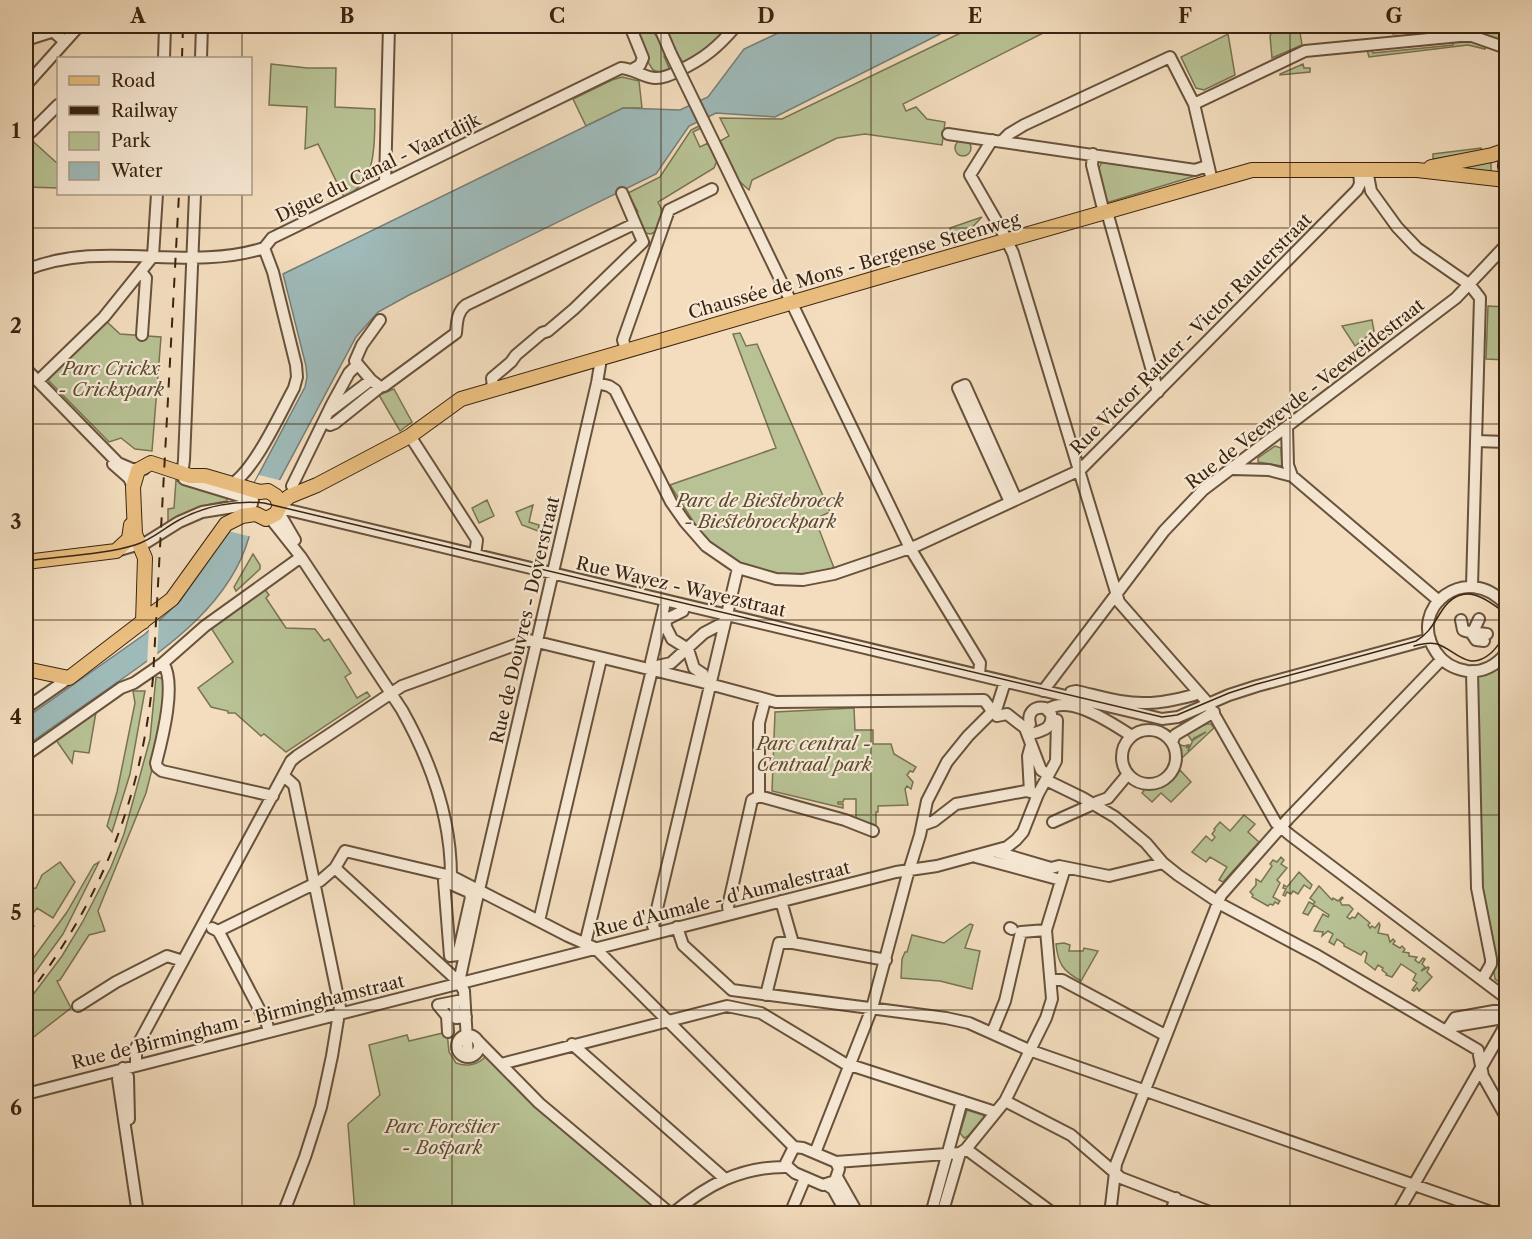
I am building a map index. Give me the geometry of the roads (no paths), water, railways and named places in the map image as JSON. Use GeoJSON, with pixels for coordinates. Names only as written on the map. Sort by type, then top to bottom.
{"type":"FeatureCollection","features":[{"type":"Feature","properties":{"kind":"main road","name":"Chaussée de Mons - Bergense Steenweg"},"geometry":{"type":"LineString","coordinates":[[1417,170],[1492,155],[1506,150]]}},
{"type":"Feature","properties":{"kind":"main road"},"geometry":{"type":"LineString","coordinates":[[1506,157],[1506,172]]}},
{"type":"Feature","properties":{"kind":"main road","name":"Chaussée de Mons - Bergense Steenweg"},"geometry":{"type":"LineString","coordinates":[[263,504],[317,485],[354,466],[410,436],[461,399],[1007,240],[1105,208],[1252,170],[1417,170],[1506,180]]}},
{"type":"Feature","properties":{"kind":"main road"},"geometry":{"type":"LineString","coordinates":[[26,669],[69,678],[172,599],[230,522],[263,504],[232,484],[205,476],[190,476],[181,470],[151,463],[139,469],[133,487],[135,534],[145,558],[142,622]]}},
{"type":"Feature","properties":{"kind":"main road","name":"Chaussée de Mons - Bergense Steenweg"},"geometry":{"type":"LineString","coordinates":[[263,504],[292,486],[324,480]]}},
{"type":"Feature","properties":{"kind":"main road"},"geometry":{"type":"LineString","coordinates":[[26,562],[116,551],[129,539],[131,522],[134,517]]}},
{"type":"Feature","properties":{"kind":"street"},"geometry":{"type":"LineString","coordinates":[[26,85],[79,26]]}},
{"type":"Feature","properties":{"kind":"street"},"geometry":{"type":"LineString","coordinates":[[164,57],[165,26]]}},
{"type":"Feature","properties":{"kind":"street"},"geometry":{"type":"LineString","coordinates":[[201,57],[202,26]]}},
{"type":"Feature","properties":{"kind":"street"},"geometry":{"type":"LineString","coordinates":[[385,183],[389,26]]}},
{"type":"Feature","properties":{"kind":"street"},"geometry":{"type":"LineString","coordinates":[[630,26],[643,58],[640,65],[633,69]]}},
{"type":"Feature","properties":{"kind":"street"},"geometry":{"type":"LineString","coordinates":[[652,26],[669,50]]}},
{"type":"Feature","properties":{"kind":"street"},"geometry":{"type":"LineString","coordinates":[[659,26],[790,303],[910,548],[980,663],[974,674]]}},
{"type":"Feature","properties":{"kind":"street"},"geometry":{"type":"LineString","coordinates":[[633,69],[651,78],[666,77],[702,60],[723,42],[736,26]]}},
{"type":"Feature","properties":{"kind":"street"},"geometry":{"type":"LineString","coordinates":[[26,40],[51,32],[64,41]]}},
{"type":"Feature","properties":{"kind":"street"},"geometry":{"type":"LineString","coordinates":[[1194,104],[1305,51],[1460,36],[1472,36],[1506,48]]}},
{"type":"Feature","properties":{"kind":"street"},"geometry":{"type":"LineString","coordinates":[[1212,181],[1194,104],[1170,57],[1024,125],[997,141],[970,175],[1013,252],[1119,602],[1211,708],[1276,823],[1503,995],[1485,1012]]}},
{"type":"Feature","properties":{"kind":"street","name":"Digue du Canal - Vaartdijk"},"geometry":{"type":"LineString","coordinates":[[232,484],[239,480],[251,464],[294,388],[297,376],[273,272],[264,248],[272,238],[621,68],[633,69]]}},
{"type":"Feature","properties":{"kind":"street"},"geometry":{"type":"LineString","coordinates":[[31,132],[57,106]]}},
{"type":"Feature","properties":{"kind":"street"},"geometry":{"type":"LineString","coordinates":[[948,134],[1195,170],[1208,166]]}},
{"type":"Feature","properties":{"kind":"street"},"geometry":{"type":"LineString","coordinates":[[1094,154],[1092,165],[1158,392]]}},
{"type":"Feature","properties":{"kind":"street"},"geometry":{"type":"LineString","coordinates":[[1363,170],[1371,191],[1396,227],[1417,248],[1470,285],[1480,298],[1472,586]]}},
{"type":"Feature","properties":{"kind":"street","name":"Rue Victor Rauter - Victor Rauterstraat"},"geometry":{"type":"LineString","coordinates":[[597,383],[615,390],[671,502],[706,546],[738,568],[776,579],[802,580],[834,574],[910,548],[1080,470],[1357,190],[1363,170]]}},
{"type":"Feature","properties":{"kind":"street"},"geometry":{"type":"LineString","coordinates":[[626,350],[623,340],[669,210],[712,189]]}},
{"type":"Feature","properties":{"kind":"street"},"geometry":{"type":"LineString","coordinates":[[622,193],[643,242]]}},
{"type":"Feature","properties":{"kind":"street"},"geometry":{"type":"LineString","coordinates":[[38,381],[104,317],[153,256],[156,195]]}},
{"type":"Feature","properties":{"kind":"street"},"geometry":{"type":"LineString","coordinates":[[107,453],[126,462],[134,463],[152,459],[181,470],[194,257],[195,195]]}},
{"type":"Feature","properties":{"kind":"street"},"geometry":{"type":"LineString","coordinates":[[330,425],[456,333],[458,316],[466,305],[634,224]]}},
{"type":"Feature","properties":{"kind":"street"},"geometry":{"type":"LineString","coordinates":[[643,242],[657,244]]}},
{"type":"Feature","properties":{"kind":"street"},"geometry":{"type":"LineString","coordinates":[[493,389],[490,382],[492,378],[542,333],[548,332],[574,309],[643,242]]}},
{"type":"Feature","properties":{"kind":"street","name":"Rue de Veeweyde - Veeweidestraat"},"geometry":{"type":"LineString","coordinates":[[1043,691],[1164,531],[1203,490],[1470,285],[1506,245]]}},
{"type":"Feature","properties":{"kind":"street"},"geometry":{"type":"LineString","coordinates":[[26,270],[66,258],[90,255],[194,257],[242,255],[264,248]]}},
{"type":"Feature","properties":{"kind":"street"},"geometry":{"type":"LineString","coordinates":[[141,272],[146,278],[142,335]]}},
{"type":"Feature","properties":{"kind":"street"},"geometry":{"type":"LineString","coordinates":[[380,320],[355,361],[370,380],[380,387]]}},
{"type":"Feature","properties":{"kind":"street","name":"Rue de Douvres - Doverstraat"},"geometry":{"type":"LineString","coordinates":[[459,982],[597,383],[600,365],[598,358]]}},
{"type":"Feature","properties":{"kind":"street"},"geometry":{"type":"LineString","coordinates":[[292,486],[349,373],[357,365]]}},
{"type":"Feature","properties":{"kind":"street"},"geometry":{"type":"LineString","coordinates":[[26,369],[107,453],[110,460],[129,478],[133,487]]}},
{"type":"Feature","properties":{"kind":"street"},"geometry":{"type":"LineString","coordinates":[[329,411],[370,380]]}},
{"type":"Feature","properties":{"kind":"street"},"geometry":{"type":"LineString","coordinates":[[965,385],[1013,501],[958,388],[965,385]]}},
{"type":"Feature","properties":{"kind":"street"},"geometry":{"type":"LineString","coordinates":[[1287,427],[1288,465],[1292,476]]}},
{"type":"Feature","properties":{"kind":"street"},"geometry":{"type":"LineString","coordinates":[[410,436],[477,540],[475,555]]}},
{"type":"Feature","properties":{"kind":"street"},"geometry":{"type":"LineString","coordinates":[[1476,441],[1506,442]]}},
{"type":"Feature","properties":{"kind":"street","name":"Rue Wayez - Wayezstraat"},"geometry":{"type":"LineString","coordinates":[[107,453],[124,466],[139,469],[152,468],[263,504],[553,573],[726,618],[1067,696]]}},
{"type":"Feature","properties":{"kind":"street"},"geometry":{"type":"LineString","coordinates":[[1233,469],[1269,470],[1292,476],[1439,601]]}},
{"type":"Feature","properties":{"kind":"street"},"geometry":{"type":"LineString","coordinates":[[116,551],[139,545],[191,516],[210,510],[263,504],[302,557],[391,693],[415,734],[435,783],[446,831],[450,884]]}},
{"type":"Feature","properties":{"kind":"street"},"geometry":{"type":"LineString","coordinates":[[26,755],[121,688],[134,683],[163,663],[205,626],[302,557]]}},
{"type":"Feature","properties":{"kind":"street"},"geometry":{"type":"LineString","coordinates":[[656,933],[654,926],[656,913],[706,682],[726,618],[738,568]]}},
{"type":"Feature","properties":{"kind":"street"},"geometry":{"type":"LineString","coordinates":[[1505,599],[1472,586],[1452,591],[1439,601],[1430,618],[1430,639],[1442,659],[1455,668],[1472,671],[1484,669],[1494,664],[1506,653]]}},
{"type":"Feature","properties":{"kind":"street"},"geometry":{"type":"LineString","coordinates":[[706,682],[703,674],[694,668],[688,649],[672,639],[666,627],[664,607],[651,662],[652,667],[765,700],[789,704],[984,700],[990,708],[1028,736],[1038,782]]}},
{"type":"Feature","properties":{"kind":"street"},"geometry":{"type":"LineString","coordinates":[[666,620],[683,611]]}},
{"type":"Feature","properties":{"kind":"street"},"geometry":{"type":"LineString","coordinates":[[136,1065],[136,1048],[297,756],[410,682],[523,641],[601,659],[658,668],[671,663],[704,633],[726,618]]}},
{"type":"Feature","properties":{"kind":"street"},"geometry":{"type":"LineString","coordinates":[[1467,648],[1471,624],[1476,640],[1486,637]]}},
{"type":"Feature","properties":{"kind":"street"},"geometry":{"type":"LineString","coordinates":[[1067,696],[1174,718],[1211,708],[1257,686],[1430,639]]}},
{"type":"Feature","properties":{"kind":"street"},"geometry":{"type":"LineString","coordinates":[[539,921],[601,659]]}},
{"type":"Feature","properties":{"kind":"street"},"geometry":{"type":"LineString","coordinates":[[1110,1214],[1116,1164],[1221,895],[1281,827],[1442,659]]}},
{"type":"Feature","properties":{"kind":"street"},"geometry":{"type":"LineString","coordinates":[[163,663],[168,669],[168,684],[162,739],[156,763],[158,767],[162,771],[273,796]]}},
{"type":"Feature","properties":{"kind":"street"},"geometry":{"type":"LineString","coordinates":[[590,946],[658,668]]}},
{"type":"Feature","properties":{"kind":"street"},"geometry":{"type":"LineString","coordinates":[[1472,671],[1477,888],[1493,967],[1482,980]]}},
{"type":"Feature","properties":{"kind":"street"},"geometry":{"type":"LineString","coordinates":[[45,673],[53,679],[56,687]]}},
{"type":"Feature","properties":{"kind":"street"},"geometry":{"type":"LineString","coordinates":[[26,708],[69,678]]}},
{"type":"Feature","properties":{"kind":"street"},"geometry":{"type":"LineString","coordinates":[[998,714],[1005,682]]}},
{"type":"Feature","properties":{"kind":"street"},"geometry":{"type":"LineString","coordinates":[[1047,710],[1076,691],[1124,702],[1163,702],[1194,695]]}},
{"type":"Feature","properties":{"kind":"street"},"geometry":{"type":"LineString","coordinates":[[1067,696],[1091,705],[1132,736]]}},
{"type":"Feature","properties":{"kind":"street"},"geometry":{"type":"LineString","coordinates":[[759,796],[759,723],[765,700]]}},
{"type":"Feature","properties":{"kind":"street"},"geometry":{"type":"LineString","coordinates":[[1162,717],[1146,712],[1163,702]]}},
{"type":"Feature","properties":{"kind":"street"},"geometry":{"type":"LineString","coordinates":[[1157,731],[1162,717],[1163,702]]}},
{"type":"Feature","properties":{"kind":"street"},"geometry":{"type":"LineString","coordinates":[[815,1153],[872,1008],[923,825],[927,801],[947,762],[968,736],[998,714],[1031,712],[1039,707],[1047,710],[1052,717],[1050,726],[1028,736]]}},
{"type":"Feature","properties":{"kind":"street"},"geometry":{"type":"LineString","coordinates":[[1157,731],[1142,730],[1132,736],[1124,746],[1123,765],[1136,781],[1147,784],[1158,783],[1167,777],[1174,769],[1176,758],[1172,742],[1175,735],[1211,708]]}},
{"type":"Feature","properties":{"kind":"street"},"geometry":{"type":"LineString","coordinates":[[1031,712],[1028,756],[1038,782]]}},
{"type":"Feature","properties":{"kind":"street"},"geometry":{"type":"LineString","coordinates":[[923,825],[934,821],[956,804],[1026,791],[1038,782],[1056,761],[1058,720]]}},
{"type":"Feature","properties":{"kind":"street"},"geometry":{"type":"LineString","coordinates":[[1144,720],[1172,742]]}},
{"type":"Feature","properties":{"kind":"street"},"geometry":{"type":"LineString","coordinates":[[1052,823],[1108,798],[1128,774]]}},
{"type":"Feature","properties":{"kind":"street"},"geometry":{"type":"LineString","coordinates":[[284,776],[294,785],[340,1007],[333,1056],[321,1107],[284,1214]]}},
{"type":"Feature","properties":{"kind":"street"},"geometry":{"type":"LineString","coordinates":[[1038,782],[1056,785],[1115,817],[1146,843],[1163,863],[1218,902],[1318,956],[1437,1027],[1451,1028],[1497,1020],[1503,1010]]}},
{"type":"Feature","properties":{"kind":"street","name":"Rue d'Aumale - d'Aumalestraat"},"geometry":{"type":"LineString","coordinates":[[459,982],[565,956],[590,946],[656,933],[909,869],[924,868],[1004,848],[1023,832],[1038,782]]}},
{"type":"Feature","properties":{"kind":"street"},"geometry":{"type":"LineString","coordinates":[[729,914],[728,906],[752,800],[759,796],[845,820],[873,831]]}},
{"type":"Feature","properties":{"kind":"street"},"geometry":{"type":"LineString","coordinates":[[219,931],[315,883],[335,867],[345,851],[450,884],[479,890],[590,946],[794,1148],[803,1148],[836,1162],[936,1156],[963,1151],[1054,1214]]}},
{"type":"Feature","properties":{"kind":"street"},"geometry":{"type":"LineString","coordinates":[[993,851],[1051,868],[1065,868],[1109,876],[1163,863]]}},
{"type":"Feature","properties":{"kind":"street"},"geometry":{"type":"LineString","coordinates":[[973,856],[1061,880]]}},
{"type":"Feature","properties":{"kind":"street"},"geometry":{"type":"LineString","coordinates":[[335,867],[464,988],[456,1017]]}},
{"type":"Feature","properties":{"kind":"street"},"geometry":{"type":"LineString","coordinates":[[942,1214],[963,1151],[1005,1101],[1046,1018],[1052,999],[1046,930],[1065,868]]}},
{"type":"Feature","properties":{"kind":"street"},"geometry":{"type":"LineString","coordinates":[[444,881],[450,884],[468,895],[458,956],[450,956],[444,881]]}},
{"type":"Feature","properties":{"kind":"street"},"geometry":{"type":"LineString","coordinates":[[782,901],[793,944]]}},
{"type":"Feature","properties":{"kind":"street"},"geometry":{"type":"LineString","coordinates":[[204,924],[219,931],[269,1032]]}},
{"type":"Feature","properties":{"kind":"street"},"geometry":{"type":"LineString","coordinates":[[677,927],[683,945],[732,990],[969,1023],[1029,1050],[1497,1214]]}},
{"type":"Feature","properties":{"kind":"street"},"geometry":{"type":"LineString","coordinates":[[993,1033],[1005,1002],[1015,930],[1046,930]]}},
{"type":"Feature","properties":{"kind":"street"},"geometry":{"type":"LineString","coordinates":[[565,956],[569,947],[568,936]]}},
{"type":"Feature","properties":{"kind":"street"},"geometry":{"type":"LineString","coordinates":[[766,994],[779,943],[885,960]]}},
{"type":"Feature","properties":{"kind":"street"},"geometry":{"type":"LineString","coordinates":[[78,1006],[116,982],[167,956],[183,961]]}},
{"type":"Feature","properties":{"kind":"street"},"geometry":{"type":"LineString","coordinates":[[1051,980],[1062,980],[1165,1035]]}},
{"type":"Feature","properties":{"kind":"street","name":"Rue de Birmingham - Birminghamstraat"},"geometry":{"type":"LineString","coordinates":[[26,1094],[459,982]]}},
{"type":"Feature","properties":{"kind":"street"},"geometry":{"type":"LineString","coordinates":[[451,1032],[458,1030],[456,1017],[450,1000],[438,1005],[456,1017],[467,1035],[478,1041],[539,1103],[671,1214],[724,1178],[749,1171],[788,1167]]}},
{"type":"Feature","properties":{"kind":"street"},"geometry":{"type":"LineString","coordinates":[[434,1004],[456,1017]]}},
{"type":"Feature","properties":{"kind":"street"},"geometry":{"type":"LineString","coordinates":[[501,1064],[727,1006],[761,1013],[850,1065],[995,1112]]}},
{"type":"Feature","properties":{"kind":"street"},"geometry":{"type":"LineString","coordinates":[[1451,1028],[1455,1018],[1503,1010]]}},
{"type":"Feature","properties":{"kind":"street"},"geometry":{"type":"LineString","coordinates":[[1397,1214],[1504,1026],[1503,1010]]}},
{"type":"Feature","properties":{"kind":"street"},"geometry":{"type":"LineString","coordinates":[[1451,1028],[1478,1050],[1483,1076],[1506,1117]]}},
{"type":"Feature","properties":{"kind":"street"},"geometry":{"type":"LineString","coordinates":[[467,1035],[462,1037],[457,1045],[460,1053],[468,1057],[476,1054],[478,1041]]}},
{"type":"Feature","properties":{"kind":"street"},"geometry":{"type":"LineString","coordinates":[[572,1044],[724,1178]]}},
{"type":"Feature","properties":{"kind":"street"},"geometry":{"type":"LineString","coordinates":[[123,1068],[128,1077],[128,1143],[138,1214]]}},
{"type":"Feature","properties":{"kind":"street"},"geometry":{"type":"LineString","coordinates":[[931,1214],[962,1101]]}},
{"type":"Feature","properties":{"kind":"street"},"geometry":{"type":"LineString","coordinates":[[1005,1101],[1071,1135],[1121,1178],[1215,1214]]}},
{"type":"Feature","properties":{"kind":"street"},"geometry":{"type":"LineString","coordinates":[[794,1148],[787,1158],[788,1167],[805,1178],[827,1185],[832,1189],[847,1214]]}},
{"type":"Feature","properties":{"kind":"street"},"geometry":{"type":"LineString","coordinates":[[827,1185],[837,1177],[839,1169],[836,1162]]}},
{"type":"Feature","properties":{"kind":"street"},"geometry":{"type":"LineString","coordinates":[[837,1177],[858,1214]]}},
{"type":"Feature","properties":{"kind":"street"},"geometry":{"type":"LineString","coordinates":[[790,1214],[805,1178]]}},
{"type":"Feature","properties":{"kind":"street"},"geometry":{"type":"LineString","coordinates":[[1170,1214],[1176,1198]]}},
{"type":"Feature","properties":{"kind":"water"},"geometry":{"type":"Polygon","coordinates":[[[793,26],[956,26],[775,117],[716,113],[689,126],[656,174],[378,312],[356,337],[249,537],[240,561],[212,604],[194,623],[154,656],[26,746],[26,718],[145,634],[180,601],[228,532],[305,387],[306,366],[283,274],[623,108],[680,110],[708,97],[744,49],[793,26]]]}},
{"type":"Feature","properties":{"kind":"tram line"},"geometry":{"type":"LineString","coordinates":[[26,561],[95,553],[135,545],[199,511],[231,503],[264,503],[1162,717],[1177,715],[1257,684],[1416,641],[1428,631],[1443,609],[1458,596],[1466,594],[1483,598],[1506,614]]}},
{"type":"Feature","properties":{"kind":"tram line"},"geometry":{"type":"LineString","coordinates":[[1414,646],[1437,644],[1462,658],[1476,661],[1491,653],[1506,635]]}},
{"type":"Feature","properties":{"kind":"railway"},"geometry":{"type":"LineString","coordinates":[[182,57],[183,26]]}},
{"type":"Feature","properties":{"kind":"railway"},"geometry":{"type":"LineString","coordinates":[[26,998],[76,924],[96,886],[113,847],[139,766],[153,678],[179,195]]}},
{"type":"Feature","properties":{"kind":"park label","name":"Parc Crickx - Crickxpark"},"geometry":{"type":"Point","coordinates":[111,379]}},
{"type":"Feature","properties":{"kind":"park label","name":"Parc de Biestebroeck - Biestebroeckpark"},"geometry":{"type":"Point","coordinates":[760,511]}},
{"type":"Feature","properties":{"kind":"park label","name":"Parc central - Centraal park"},"geometry":{"type":"Point","coordinates":[814,754]}},
{"type":"Feature","properties":{"kind":"park label","name":"Parc Forestier - Bospark"},"geometry":{"type":"Point","coordinates":[442,1137]}}]}
